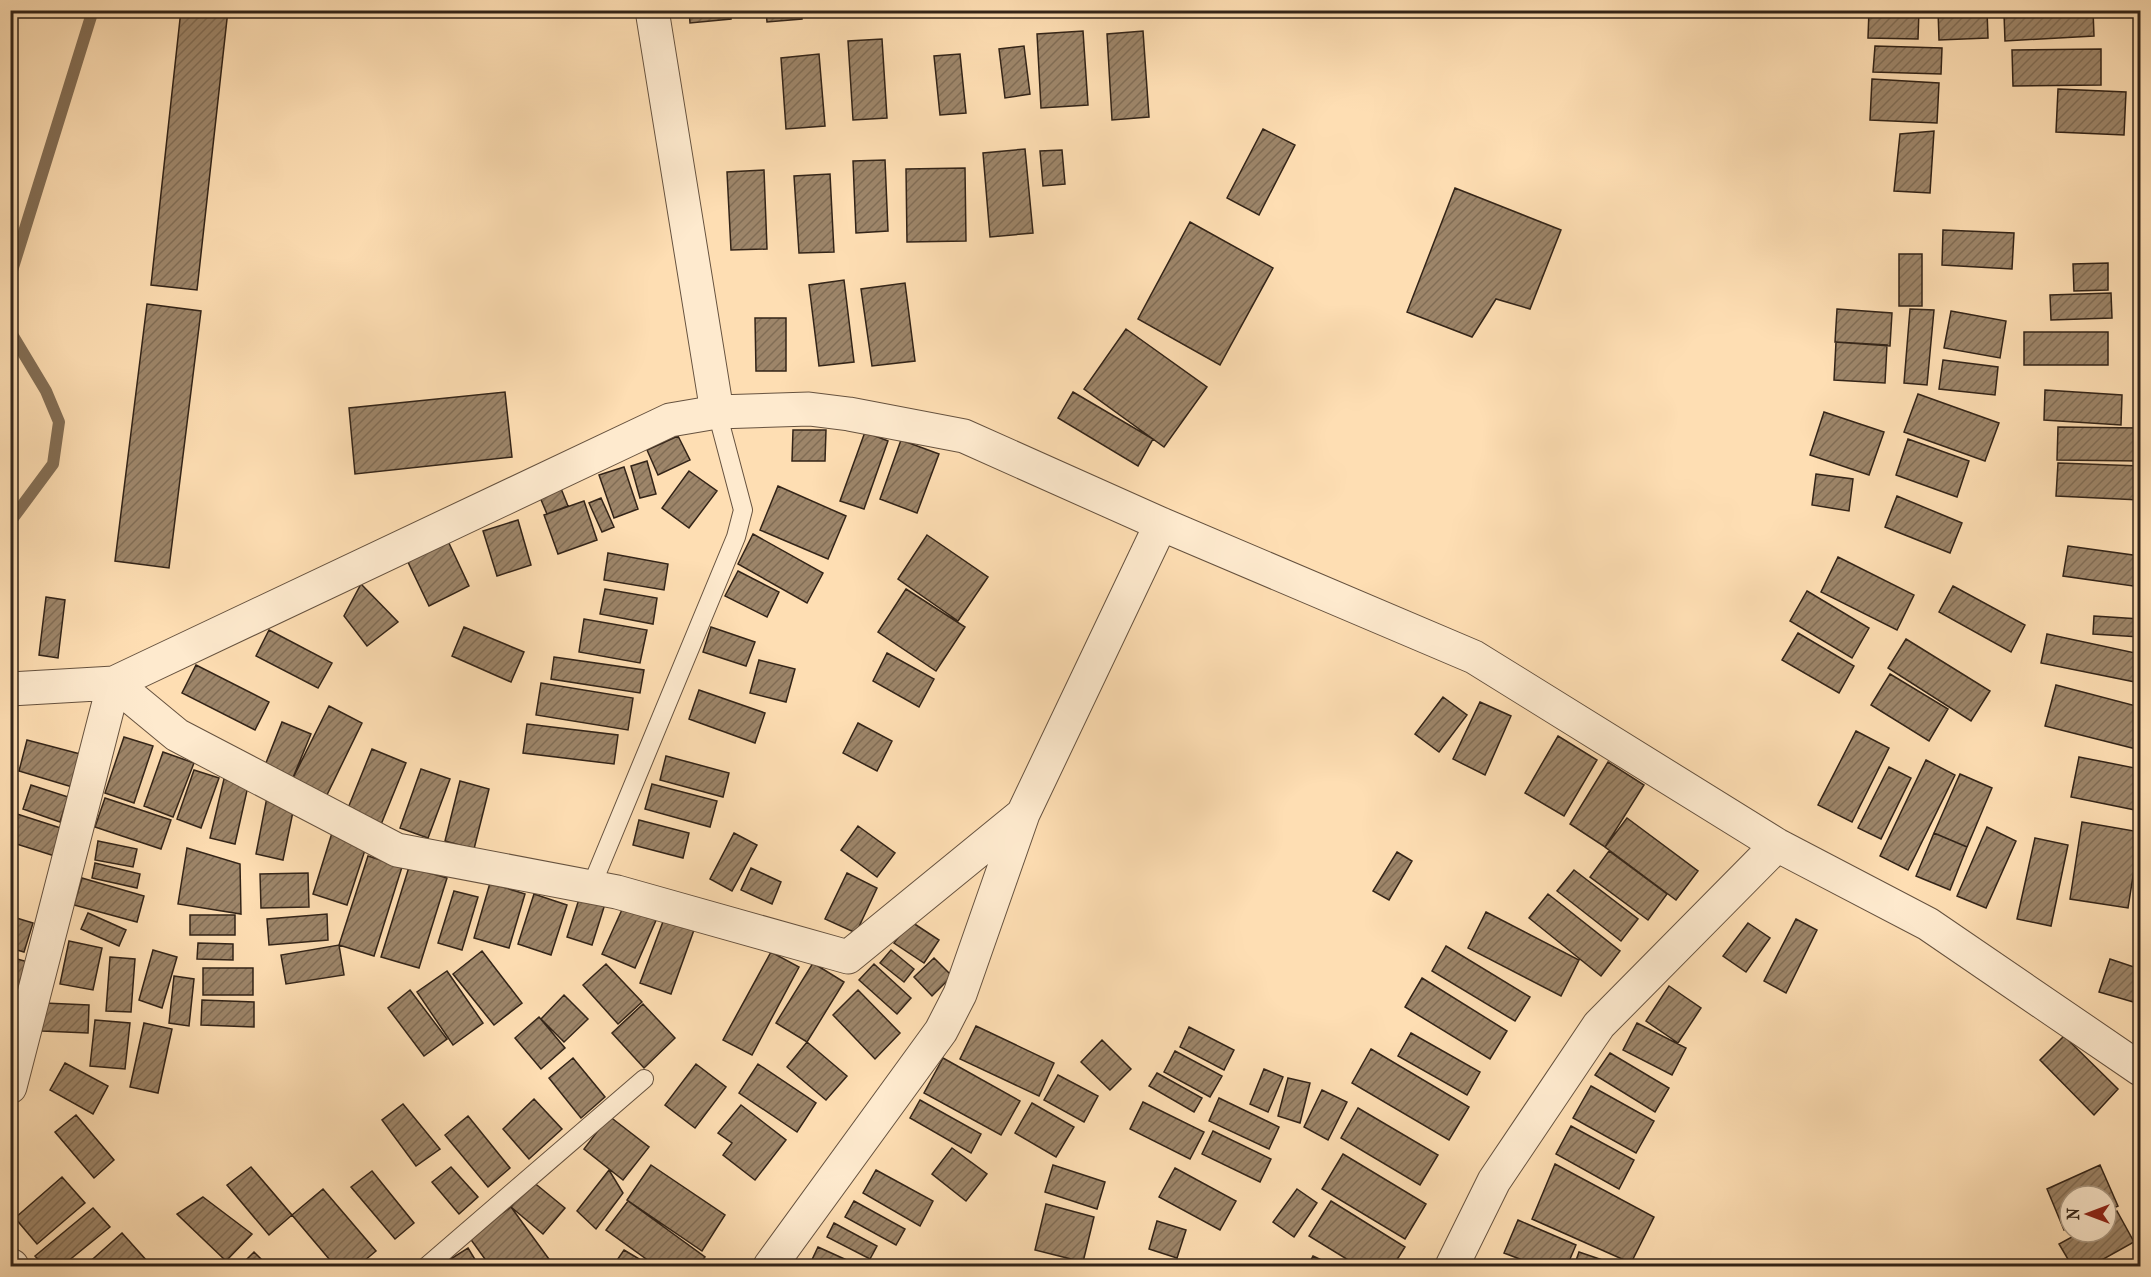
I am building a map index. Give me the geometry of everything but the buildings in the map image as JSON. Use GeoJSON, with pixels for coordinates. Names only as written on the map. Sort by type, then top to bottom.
{"type":"FeatureCollection","features":[{"type":"Feature","properties":{"kind":"street"},"geometry":{"type":"LineString","coordinates":[[652,10],[717,412]]}},
{"type":"Feature","properties":{"kind":"street"},"geometry":{"type":"LineString","coordinates":[[18,689],[114,683],[670,420],[717,412],[809,410],[849,414],[964,436],[1161,524],[1474,657],[1777,845],[1928,924],[2140,1069]]}},
{"type":"Feature","properties":{"kind":"street"},"geometry":{"type":"LineString","coordinates":[[770,1266],[941,1031],[960,994],[1023,814],[1161,524]]}},
{"type":"Feature","properties":{"kind":"street"},"geometry":{"type":"LineString","coordinates":[[114,683],[177,735],[397,850],[618,892],[848,957],[1023,814]]}},
{"type":"Feature","properties":{"kind":"street"},"geometry":{"type":"LineString","coordinates":[[10,1087],[114,683]]}},
{"type":"Feature","properties":{"kind":"street"},"geometry":{"type":"LineString","coordinates":[[1452,1266],[1494,1181],[1599,1025],[1777,845]]}},
{"type":"Feature","properties":{"kind":"lane"},"geometry":{"type":"LineString","coordinates":[[591,887],[738,528],[743,510],[717,412]]}},
{"type":"Feature","properties":{"kind":"lane"},"geometry":{"type":"LineString","coordinates":[[427,1266],[644,1079]]}},
{"type":"Feature","properties":{"kind":"waterway"},"geometry":{"type":"LineString","coordinates":[[10,277],[93,10]]}},
{"type":"Feature","properties":{"kind":"waterway"},"geometry":{"type":"LineString","coordinates":[[10,331],[46,391],[59,422],[53,464],[10,522]]}}]}
